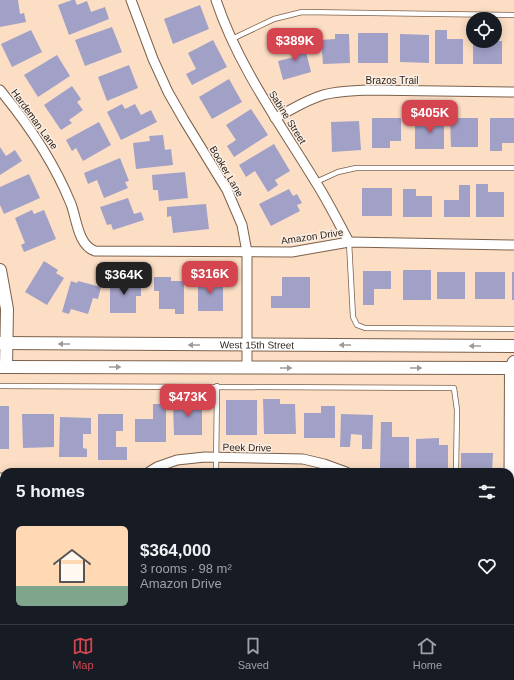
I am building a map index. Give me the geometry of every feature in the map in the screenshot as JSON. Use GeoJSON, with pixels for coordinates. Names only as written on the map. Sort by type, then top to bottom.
{"type":"FeatureCollection","features":[{"type":"Feature","properties":{"kind":"main road"},"geometry":{"type":"LineString","coordinates":[[0,270],[7,308],[3,344],[3,367],[247,368],[513,366],[512,468]]}},
{"type":"Feature","properties":{"kind":"main road","name":"West 15th Street"},"geometry":{"type":"LineString","coordinates":[[3,344],[514,346]]}},
{"type":"Feature","properties":{"kind":"street","name":"Booker Lane"},"geometry":{"type":"LineString","coordinates":[[130,0],[153,59],[168,92],[231,198],[242,226],[247,252],[247,368]]}},
{"type":"Feature","properties":{"kind":"street","name":"Sabine Street"},"geometry":{"type":"LineString","coordinates":[[216,0],[239,55],[275,118],[316,182],[349,242]]}},
{"type":"Feature","properties":{"kind":"street","name":"Hardeman Lane"},"geometry":{"type":"LineString","coordinates":[[0,90],[23,119],[44,150],[71,205],[83,240],[89,249]]}},
{"type":"Feature","properties":{"kind":"street","name":"Brazos Trail"},"geometry":{"type":"LineString","coordinates":[[275,118],[324,95],[347,91],[514,92]]}},
{"type":"Feature","properties":{"kind":"street","name":"Amazon Drive"},"geometry":{"type":"LineString","coordinates":[[89,249],[101,252],[292,252],[349,242],[514,245]]}},
{"type":"Feature","properties":{"kind":"street","name":"Peek Drive"},"geometry":{"type":"LineString","coordinates":[[155,468],[177,460],[216,458],[303,459],[335,468]]}},
{"type":"Feature","properties":{"kind":"lane"},"geometry":{"type":"LineString","coordinates":[[232,39],[274,18],[302,12],[514,15]]}},
{"type":"Feature","properties":{"kind":"lane"},"geometry":{"type":"LineString","coordinates":[[316,182],[338,172],[356,168],[514,168]]}},
{"type":"Feature","properties":{"kind":"lane"},"geometry":{"type":"LineString","coordinates":[[349,242],[353,317],[357,325],[365,328],[514,329]]}},
{"type":"Feature","properties":{"kind":"lane"},"geometry":{"type":"LineString","coordinates":[[0,386],[454,388],[457,410],[456,468]]}},
{"type":"Feature","properties":{"kind":"lane"},"geometry":{"type":"LineString","coordinates":[[216,468],[217,386]]}},
{"type":"Feature","properties":{"kind":"building"},"geometry":{"type":"Polygon","coordinates":[[[0,0],[18,0],[20,14],[24,13],[26,22],[0,27],[0,0]]]}},
{"type":"Feature","properties":{"kind":"building"},"geometry":{"type":"Polygon","coordinates":[[[75,0],[77,5],[87,1],[91,12],[105,7],[109,19],[69,35],[58,5],[75,0]]]}},
{"type":"Feature","properties":{"kind":"building"},"geometry":{"type":"Polygon","coordinates":[[[200,5],[209,29],[173,44],[164,19],[200,5]]]}},
{"type":"Feature","properties":{"kind":"building"},"geometry":{"type":"Polygon","coordinates":[[[112,27],[122,52],[85,66],[75,40],[112,27]]]}},
{"type":"Feature","properties":{"kind":"building"},"geometry":{"type":"Polygon","coordinates":[[[31,30],[42,52],[12,67],[1,44],[31,30]]]}},
{"type":"Feature","properties":{"kind":"building"},"geometry":{"type":"Polygon","coordinates":[[[435,30],[447,30],[447,39],[463,39],[463,64],[435,64],[435,30]]]}},
{"type":"Feature","properties":{"kind":"building"},"geometry":{"type":"Polygon","coordinates":[[[358,33],[388,33],[388,63],[358,63],[358,33]]]}},
{"type":"Feature","properties":{"kind":"building"},"geometry":{"type":"Polygon","coordinates":[[[335,34],[349,34],[350,63],[323,64],[321,40],[335,39],[335,34]]]}},
{"type":"Feature","properties":{"kind":"building"},"geometry":{"type":"Polygon","coordinates":[[[400,34],[429,35],[429,63],[400,62],[400,34]]]}},
{"type":"Feature","properties":{"kind":"building"},"geometry":{"type":"Polygon","coordinates":[[[213,40],[227,67],[192,85],[186,74],[196,69],[188,53],[213,40]]]}},
{"type":"Feature","properties":{"kind":"building"},"geometry":{"type":"Polygon","coordinates":[[[303,40],[311,72],[283,80],[278,61],[294,57],[290,44],[303,40]]]}},
{"type":"Feature","properties":{"kind":"building"},"geometry":{"type":"Polygon","coordinates":[[[473,48],[502,48],[502,64],[473,64],[473,48]]]}},
{"type":"Feature","properties":{"kind":"building"},"geometry":{"type":"Polygon","coordinates":[[[57,55],[70,76],[38,97],[24,75],[57,55]]]}},
{"type":"Feature","properties":{"kind":"building"},"geometry":{"type":"Polygon","coordinates":[[[129,65],[138,88],[107,101],[98,77],[129,65]]]}},
{"type":"Feature","properties":{"kind":"building"},"geometry":{"type":"Polygon","coordinates":[[[229,79],[242,102],[212,119],[199,97],[229,79]]]}},
{"type":"Feature","properties":{"kind":"building"},"geometry":{"type":"Polygon","coordinates":[[[72,86],[81,99],[77,102],[83,110],[69,120],[72,123],[61,130],[44,105],[72,86]]]}},
{"type":"Feature","properties":{"kind":"building"},"geometry":{"type":"Polygon","coordinates":[[[122,104],[125,109],[135,104],[141,115],[151,110],[157,122],[121,140],[107,112],[122,104]]]}},
{"type":"Feature","properties":{"kind":"building"},"geometry":{"type":"Polygon","coordinates":[[[251,109],[268,135],[234,157],[227,146],[236,140],[226,125],[251,109]]]}},
{"type":"Feature","properties":{"kind":"building"},"geometry":{"type":"Polygon","coordinates":[[[372,118],[401,118],[401,141],[390,141],[390,148],[372,148],[372,118]]]}},
{"type":"Feature","properties":{"kind":"building"},"geometry":{"type":"Polygon","coordinates":[[[450,118],[478,118],[478,147],[451,147],[450,118]]]}},
{"type":"Feature","properties":{"kind":"building"},"geometry":{"type":"Polygon","coordinates":[[[490,118],[514,118],[514,143],[502,143],[502,151],[490,151],[490,118]]]}},
{"type":"Feature","properties":{"kind":"building"},"geometry":{"type":"Polygon","coordinates":[[[415,119],[444,119],[444,149],[415,149],[415,119]]]}},
{"type":"Feature","properties":{"kind":"building"},"geometry":{"type":"Polygon","coordinates":[[[359,121],[361,150],[332,152],[331,122],[359,121]]]}},
{"type":"Feature","properties":{"kind":"building"},"geometry":{"type":"Polygon","coordinates":[[[99,122],[111,145],[83,161],[76,148],[72,151],[66,140],[99,122]]]}},
{"type":"Feature","properties":{"kind":"building"},"geometry":{"type":"Polygon","coordinates":[[[163,135],[165,150],[171,149],[173,165],[136,169],[133,143],[150,141],[149,136],[163,135]]]}},
{"type":"Feature","properties":{"kind":"building"},"geometry":{"type":"Polygon","coordinates":[[[274,144],[290,171],[275,180],[278,185],[268,192],[255,171],[246,177],[239,165],[274,144]]]}},
{"type":"Feature","properties":{"kind":"building"},"geometry":{"type":"Polygon","coordinates":[[[0,147],[6,156],[15,150],[22,161],[0,175],[0,147]]]}},
{"type":"Feature","properties":{"kind":"building"},"geometry":{"type":"Polygon","coordinates":[[[120,158],[129,181],[125,182],[128,188],[104,198],[97,180],[88,184],[84,173],[120,158]]]}},
{"type":"Feature","properties":{"kind":"building"},"geometry":{"type":"Polygon","coordinates":[[[185,172],[188,198],[159,201],[158,190],[153,190],[152,175],[185,172]]]}},
{"type":"Feature","properties":{"kind":"building"},"geometry":{"type":"Polygon","coordinates":[[[29,174],[40,198],[4,214],[0,205],[0,187],[29,174]]]}},
{"type":"Feature","properties":{"kind":"building"},"geometry":{"type":"Polygon","coordinates":[[[476,184],[488,184],[488,192],[504,192],[504,217],[476,217],[476,184]]]}},
{"type":"Feature","properties":{"kind":"building"},"geometry":{"type":"Polygon","coordinates":[[[459,185],[470,185],[470,217],[444,217],[444,200],[459,200],[459,185]]]}},
{"type":"Feature","properties":{"kind":"building"},"geometry":{"type":"Polygon","coordinates":[[[362,188],[392,188],[392,216],[362,216],[362,188]]]}},
{"type":"Feature","properties":{"kind":"building"},"geometry":{"type":"Polygon","coordinates":[[[289,189],[293,196],[297,194],[302,203],[297,205],[300,211],[271,226],[259,204],[289,189]]]}},
{"type":"Feature","properties":{"kind":"building"},"geometry":{"type":"Polygon","coordinates":[[[403,189],[416,189],[416,196],[432,196],[432,217],[403,217],[403,189]]]}},
{"type":"Feature","properties":{"kind":"building"},"geometry":{"type":"Polygon","coordinates":[[[128,198],[134,214],[141,212],[144,220],[113,230],[111,224],[107,225],[100,207],[128,198]]]}},
{"type":"Feature","properties":{"kind":"building"},"geometry":{"type":"Polygon","coordinates":[[[206,204],[209,229],[173,233],[171,216],[167,217],[167,207],[206,204]]]}},
{"type":"Feature","properties":{"kind":"building"},"geometry":{"type":"Polygon","coordinates":[[[32,210],[34,214],[44,210],[56,239],[24,252],[21,245],[25,243],[15,218],[32,210]]]}},
{"type":"Feature","properties":{"kind":"building"},"geometry":{"type":"Polygon","coordinates":[[[44,261],[58,270],[56,273],[64,278],[47,305],[25,292],[44,261]]]}},
{"type":"Feature","properties":{"kind":"building"},"geometry":{"type":"Polygon","coordinates":[[[403,270],[431,270],[431,300],[403,300],[403,270]]]}},
{"type":"Feature","properties":{"kind":"building"},"geometry":{"type":"Polygon","coordinates":[[[363,271],[391,271],[391,289],[374,289],[374,305],[363,305],[363,271]]]}},
{"type":"Feature","properties":{"kind":"building"},"geometry":{"type":"Polygon","coordinates":[[[437,272],[465,272],[465,299],[437,299],[437,272]]]}},
{"type":"Feature","properties":{"kind":"building"},"geometry":{"type":"Polygon","coordinates":[[[475,272],[505,272],[505,299],[475,299],[475,272]]]}},
{"type":"Feature","properties":{"kind":"building"},"geometry":{"type":"Polygon","coordinates":[[[512,272],[514,272],[514,300],[512,300],[512,272]]]}},
{"type":"Feature","properties":{"kind":"building"},"geometry":{"type":"Polygon","coordinates":[[[110,277],[116,277],[116,281],[141,281],[141,296],[136,296],[136,313],[110,313],[110,277]]]}},
{"type":"Feature","properties":{"kind":"building"},"geometry":{"type":"Polygon","coordinates":[[[154,277],[171,277],[171,281],[184,281],[184,314],[175,314],[175,309],[159,309],[159,291],[154,291],[154,277]]]}},
{"type":"Feature","properties":{"kind":"building"},"geometry":{"type":"Polygon","coordinates":[[[282,277],[310,277],[310,308],[271,308],[271,296],[282,296],[282,277]]]}},
{"type":"Feature","properties":{"kind":"building"},"geometry":{"type":"Polygon","coordinates":[[[198,279],[223,279],[223,311],[198,311],[198,279]]]}},
{"type":"Feature","properties":{"kind":"building"},"geometry":{"type":"Polygon","coordinates":[[[71,281],[77,283],[78,281],[101,287],[98,299],[93,298],[88,314],[71,309],[69,314],[62,312],[71,281]]]}},
{"type":"Feature","properties":{"kind":"building"},"geometry":{"type":"Polygon","coordinates":[[[188,399],[202,399],[202,435],[174,435],[173,405],[188,405],[188,399]]]}},
{"type":"Feature","properties":{"kind":"building"},"geometry":{"type":"Polygon","coordinates":[[[263,399],[280,399],[280,404],[295,404],[296,434],[264,434],[263,399]]]}},
{"type":"Feature","properties":{"kind":"building"},"geometry":{"type":"Polygon","coordinates":[[[226,400],[257,400],[257,435],[226,435],[226,400]]]}},
{"type":"Feature","properties":{"kind":"building"},"geometry":{"type":"Polygon","coordinates":[[[153,404],[166,404],[166,442],[135,442],[135,419],[153,419],[153,404]]]}},
{"type":"Feature","properties":{"kind":"building"},"geometry":{"type":"Polygon","coordinates":[[[0,406],[9,406],[9,449],[0,449],[0,406]]]}},
{"type":"Feature","properties":{"kind":"building"},"geometry":{"type":"Polygon","coordinates":[[[321,406],[335,406],[335,438],[304,438],[304,413],[321,413],[321,406]]]}},
{"type":"Feature","properties":{"kind":"building"},"geometry":{"type":"Polygon","coordinates":[[[22,414],[54,414],[54,447],[23,448],[22,414]]]}},
{"type":"Feature","properties":{"kind":"building"},"geometry":{"type":"Polygon","coordinates":[[[98,414],[123,414],[123,431],[116,431],[116,447],[127,447],[127,460],[98,460],[98,414]]]}},
{"type":"Feature","properties":{"kind":"building"},"geometry":{"type":"Polygon","coordinates":[[[341,414],[373,415],[372,449],[362,449],[362,435],[351,434],[350,447],[340,447],[341,414]]]}},
{"type":"Feature","properties":{"kind":"building"},"geometry":{"type":"Polygon","coordinates":[[[60,417],[91,418],[91,434],[83,434],[83,448],[87,449],[87,457],[59,457],[60,417]]]}},
{"type":"Feature","properties":{"kind":"building"},"geometry":{"type":"Polygon","coordinates":[[[381,422],[392,422],[392,437],[409,437],[409,468],[380,468],[381,422]]]}},
{"type":"Feature","properties":{"kind":"building"},"geometry":{"type":"Polygon","coordinates":[[[439,438],[439,445],[448,445],[448,468],[416,468],[416,439],[439,438]]]}},
{"type":"Feature","properties":{"kind":"building"},"geometry":{"type":"Polygon","coordinates":[[[461,453],[493,453],[492,468],[461,468],[461,453]]]}}]}
